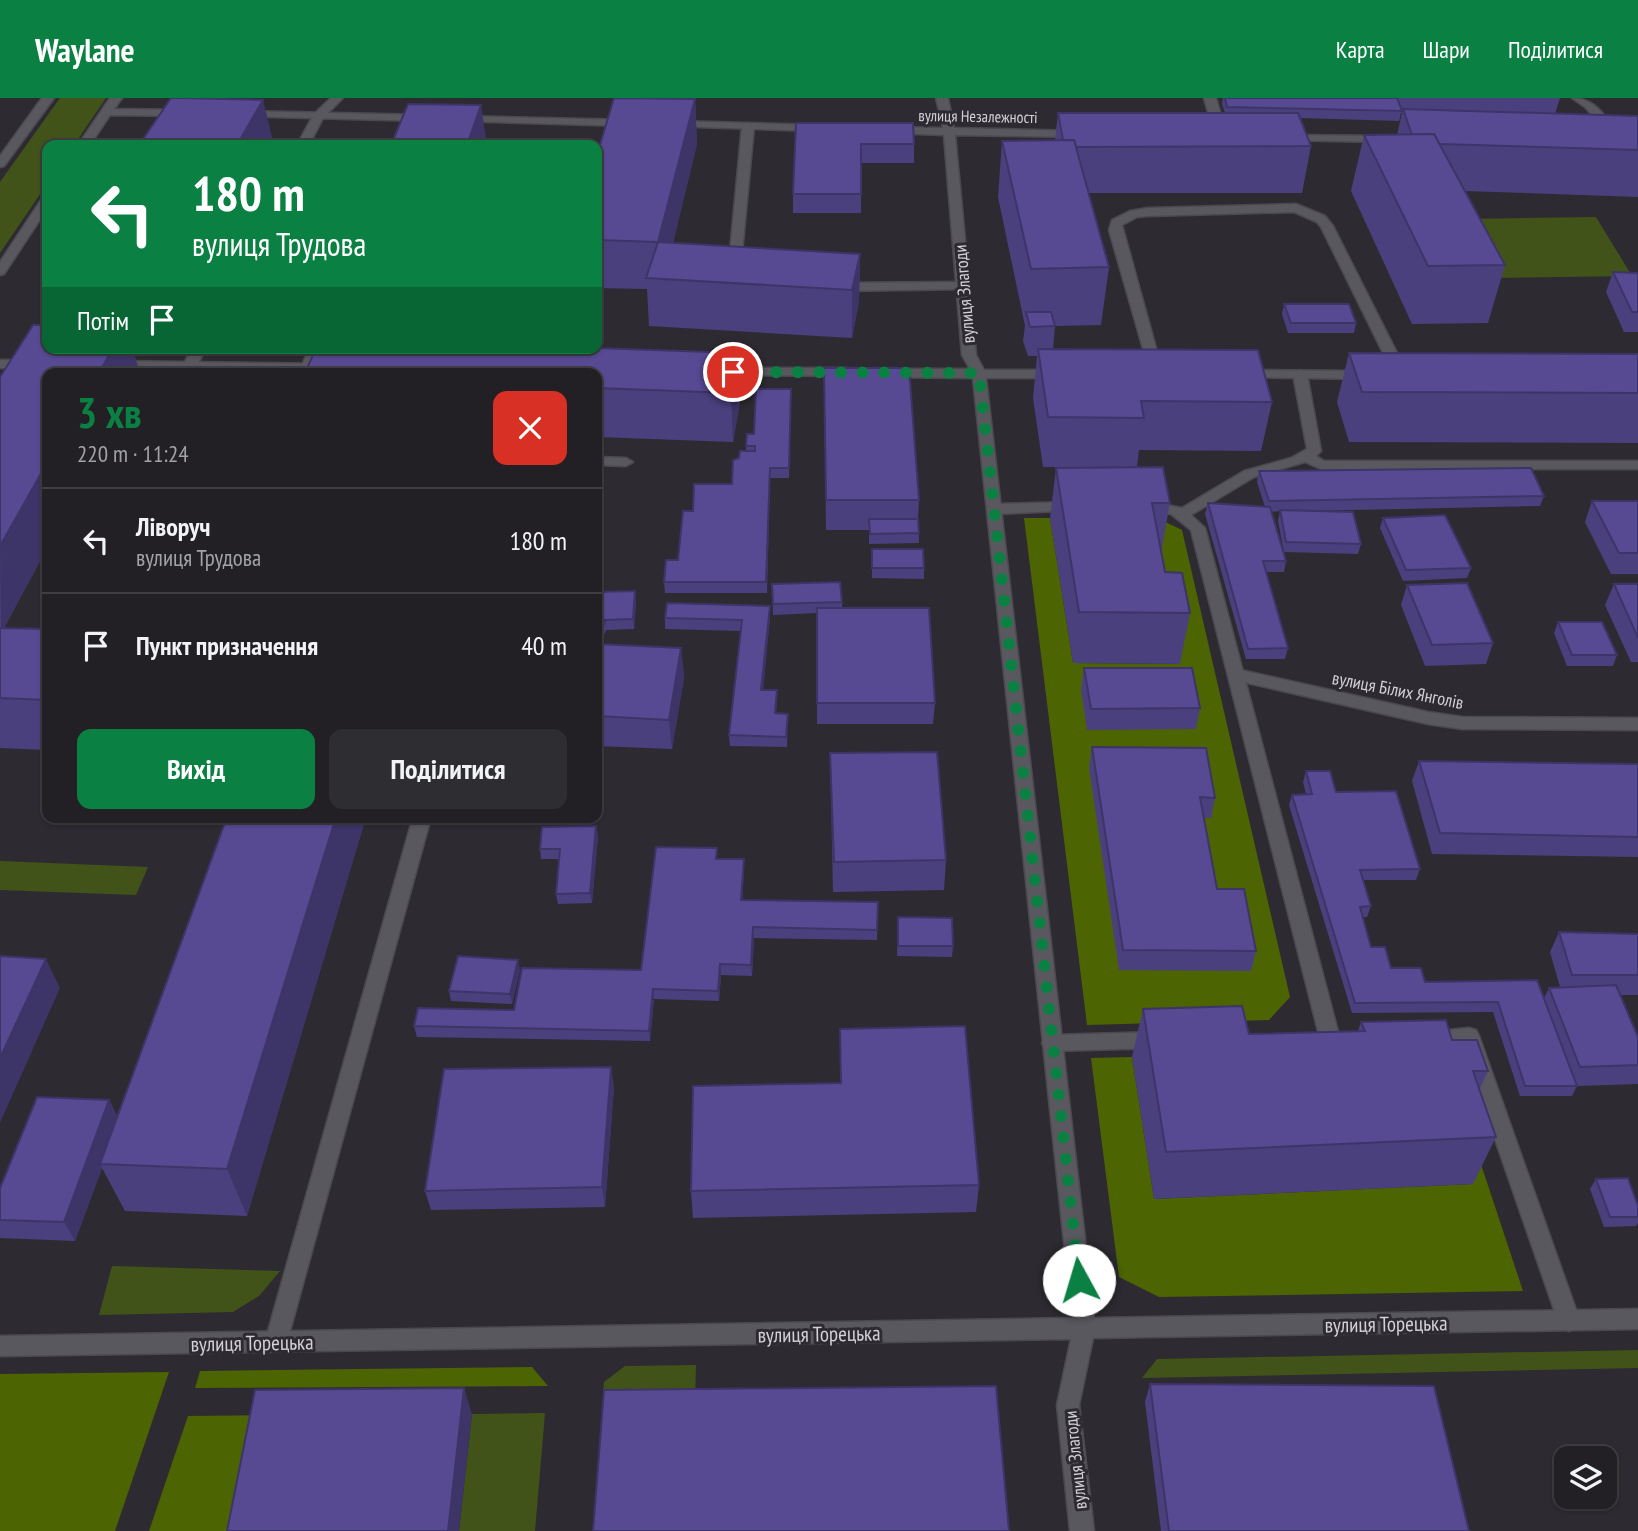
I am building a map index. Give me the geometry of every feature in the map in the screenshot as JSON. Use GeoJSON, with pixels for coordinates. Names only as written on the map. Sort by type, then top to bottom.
{"type":"FeatureCollection","features":[{"type":"Feature","properties":{"kind":"street"},"geometry":{"type":"LineString","coordinates":[[0,164],[48,98]]}},
{"type":"Feature","properties":{"kind":"street"},"geometry":{"type":"LineString","coordinates":[[87,140],[116,98]]}},
{"type":"Feature","properties":{"kind":"street"},"geometry":{"type":"LineString","coordinates":[[306,140],[318,116],[337,98]]}},
{"type":"Feature","properties":{"kind":"street","name":"вулиця Злагоди"},"geometry":{"type":"LineString","coordinates":[[942,98],[949,131],[969,355],[979,373],[1084,1330],[1068,1405],[1082,1531]]}},
{"type":"Feature","properties":{"kind":"street"},"geometry":{"type":"LineString","coordinates":[[1210,98],[1220,136]]}},
{"type":"Feature","properties":{"kind":"street"},"geometry":{"type":"LineString","coordinates":[[1578,98],[1600,116],[1621,142],[1607,142]]}},
{"type":"Feature","properties":{"kind":"street"},"geometry":{"type":"LineString","coordinates":[[107,112],[199,113]]}},
{"type":"Feature","properties":{"kind":"street"},"geometry":{"type":"LineString","coordinates":[[226,114],[318,116],[413,123],[445,119],[640,124]]}},
{"type":"Feature","properties":{"kind":"street"},"geometry":{"type":"LineString","coordinates":[[667,124],[829,128]]}},
{"type":"Feature","properties":{"kind":"street"},"geometry":{"type":"LineString","coordinates":[[748,126],[735,263],[743,274],[750,278]]}},
{"type":"Feature","properties":{"kind":"street","name":"вулиця Незалежності"},"geometry":{"type":"LineString","coordinates":[[882,129],[1096,134]]}},
{"type":"Feature","properties":{"kind":"street"},"geometry":{"type":"LineString","coordinates":[[1207,136],[1234,137]]}},
{"type":"Feature","properties":{"kind":"street"},"geometry":{"type":"LineString","coordinates":[[1275,137],[1398,140]]}},
{"type":"Feature","properties":{"kind":"street"},"geometry":{"type":"LineString","coordinates":[[0,271],[42,208]]}},
{"type":"Feature","properties":{"kind":"street"},"geometry":{"type":"LineString","coordinates":[[1156,374],[1115,230],[1116,223],[1134,214],[1148,212],[1296,208],[1321,219],[1327,226],[1395,375],[1221,374]]}},
{"type":"Feature","properties":{"kind":"street"},"geometry":{"type":"LineString","coordinates":[[824,287],[963,286]]}},
{"type":"Feature","properties":{"kind":"street"},"geometry":{"type":"LineString","coordinates":[[307,368],[313,354]]}},
{"type":"Feature","properties":{"kind":"street"},"geometry":{"type":"LineString","coordinates":[[0,364],[41,365]]}},
{"type":"Feature","properties":{"kind":"street"},"geometry":{"type":"LineString","coordinates":[[95,365],[151,368]]}},
{"type":"Feature","properties":{"kind":"street"},"geometry":{"type":"LineString","coordinates":[[705,372],[1075,374]]}},
{"type":"Feature","properties":{"kind":"street"},"geometry":{"type":"LineString","coordinates":[[1182,514],[1249,474],[1296,461],[1314,451],[1300,374]]}},
{"type":"Feature","properties":{"kind":"street"},"geometry":{"type":"LineString","coordinates":[[1306,456],[1321,465],[1638,465]]}},
{"type":"Feature","properties":{"kind":"street"},"geometry":{"type":"LineString","coordinates":[[602,461],[626,462]]}},
{"type":"Feature","properties":{"kind":"street"},"geometry":{"type":"LineString","coordinates":[[1125,506],[1151,505],[1175,510],[1198,528],[1236,675],[1339,1043],[1306,1042]]}},
{"type":"Feature","properties":{"kind":"street"},"geometry":{"type":"LineString","coordinates":[[994,509],[1086,507]]}},
{"type":"Feature","properties":{"kind":"street","name":"вулиця Білих Янголів"},"geometry":{"type":"LineString","coordinates":[[1236,675],[1428,718],[1462,723],[1638,724]]}},
{"type":"Feature","properties":{"kind":"street"},"geometry":{"type":"LineString","coordinates":[[276,1342],[420,823]]}},
{"type":"Feature","properties":{"kind":"street"},"geometry":{"type":"LineString","coordinates":[[1415,1039],[1469,1036],[1569,1321]]}},
{"type":"Feature","properties":{"kind":"street"},"geometry":{"type":"LineString","coordinates":[[1052,1043],[1174,1040]]}},
{"type":"Feature","properties":{"kind":"street","name":"вулиця Торецька"},"geometry":{"type":"LineString","coordinates":[[0,1346],[1638,1319]]}},
{"type":"Feature","properties":{"kind":"green space"},"geometry":{"type":"Polygon","coordinates":[[[60,98],[106,98],[77,140],[42,140],[42,191],[0,253],[0,182],[60,98]]]}},
{"type":"Feature","properties":{"kind":"green space"},"geometry":{"type":"Polygon","coordinates":[[[1596,217],[1632,276],[1496,278],[1466,219],[1596,217]]]}},
{"type":"Feature","properties":{"kind":"green space"},"geometry":{"type":"Polygon","coordinates":[[[1155,517],[1182,530],[1290,997],[1269,1020],[1087,1025],[1024,518],[1050,518],[1073,663],[1180,664],[1155,517]],[[1089,768],[1212,909],[1196,818],[1211,818],[1089,768]]]}},
{"type":"Feature","properties":{"kind":"green space"},"geometry":{"type":"Polygon","coordinates":[[[0,861],[148,867],[136,895],[0,890],[0,861]]]}},
{"type":"Feature","properties":{"kind":"green space"},"geometry":{"type":"Polygon","coordinates":[[[1132,1057],[1154,1199],[1472,1184],[1466,1119],[1523,1291],[1159,1297],[1119,1277],[1091,1058],[1132,1057]]]}},
{"type":"Feature","properties":{"kind":"green space"},"geometry":{"type":"Polygon","coordinates":[[[112,1266],[280,1271],[259,1296],[233,1312],[99,1315],[112,1266]]]}},
{"type":"Feature","properties":{"kind":"green space"},"geometry":{"type":"Polygon","coordinates":[[[1638,1350],[1638,1368],[1142,1378],[1157,1359],[1638,1350]]]}},
{"type":"Feature","properties":{"kind":"green space"},"geometry":{"type":"Polygon","coordinates":[[[696,1365],[695,1400],[603,1399],[604,1382],[625,1366],[696,1365]]]}},
{"type":"Feature","properties":{"kind":"green space"},"geometry":{"type":"Polygon","coordinates":[[[532,1367],[548,1386],[195,1388],[200,1371],[532,1367]]]}},
{"type":"Feature","properties":{"kind":"green space"},"geometry":{"type":"Polygon","coordinates":[[[169,1372],[115,1531],[0,1531],[0,1374],[169,1372]]]}},
{"type":"Feature","properties":{"kind":"green space"},"geometry":{"type":"Polygon","coordinates":[[[545,1413],[535,1531],[459,1531],[472,1414],[545,1413]]]}},
{"type":"Feature","properties":{"kind":"green space"},"geometry":{"type":"Polygon","coordinates":[[[268,1415],[246,1531],[149,1531],[188,1416],[268,1415]]]}},
{"type":"Feature","properties":{"kind":"building"},"geometry":{"type":"Polygon","coordinates":[[[171,98],[263,100],[240,140],[142,140],[171,98]]]}},
{"type":"Feature","properties":{"kind":"building"},"geometry":{"type":"Polygon","coordinates":[[[614,98],[695,99],[658,242],[602,240],[601,140],[614,98]]]}},
{"type":"Feature","properties":{"kind":"building"},"geometry":{"type":"Polygon","coordinates":[[[1225,98],[1397,98],[1402,111],[1227,107],[1225,98]]]}},
{"type":"Feature","properties":{"kind":"building"},"geometry":{"type":"Polygon","coordinates":[[[408,104],[481,105],[469,140],[393,140],[408,104]]]}},
{"type":"Feature","properties":{"kind":"building"},"geometry":{"type":"Polygon","coordinates":[[[1403,109],[1638,116],[1638,150],[1439,144],[1434,134],[1412,135],[1403,109]]]}},
{"type":"Feature","properties":{"kind":"building"},"geometry":{"type":"Polygon","coordinates":[[[1058,113],[1298,113],[1311,146],[1076,147],[1074,140],[1063,140],[1058,113]]]}},
{"type":"Feature","properties":{"kind":"building"},"geometry":{"type":"Polygon","coordinates":[[[796,123],[913,123],[914,144],[861,144],[861,194],[793,194],[796,123]]]}},
{"type":"Feature","properties":{"kind":"building"},"geometry":{"type":"Polygon","coordinates":[[[1434,134],[1505,265],[1428,266],[1364,135],[1434,134]]]}},
{"type":"Feature","properties":{"kind":"building"},"geometry":{"type":"Polygon","coordinates":[[[1074,140],[1109,267],[1031,269],[1002,141],[1074,140]]]}},
{"type":"Feature","properties":{"kind":"building"},"geometry":{"type":"Polygon","coordinates":[[[658,242],[860,254],[852,290],[646,278],[658,242]]]}},
{"type":"Feature","properties":{"kind":"building"},"geometry":{"type":"Polygon","coordinates":[[[1613,272],[1638,273],[1638,312],[1632,312],[1613,272]]]}},
{"type":"Feature","properties":{"kind":"building"},"geometry":{"type":"Polygon","coordinates":[[[1284,304],[1349,304],[1356,323],[1291,323],[1284,304]]]}},
{"type":"Feature","properties":{"kind":"building"},"geometry":{"type":"Polygon","coordinates":[[[1026,312],[1051,312],[1055,326],[1030,327],[1026,312]]]}},
{"type":"Feature","properties":{"kind":"building"},"geometry":{"type":"Polygon","coordinates":[[[33,325],[42,325],[42,354],[110,354],[102,368],[42,368],[42,472],[0,546],[0,377],[33,325]]]}},
{"type":"Feature","properties":{"kind":"building"},"geometry":{"type":"Polygon","coordinates":[[[602,348],[738,353],[731,393],[602,388],[602,368],[307,368],[313,354],[602,354],[602,348]]]}},
{"type":"Feature","properties":{"kind":"building"},"geometry":{"type":"Polygon","coordinates":[[[1038,349],[1258,350],[1272,402],[1141,401],[1144,418],[1048,417],[1038,349]]]}},
{"type":"Feature","properties":{"kind":"building"},"geometry":{"type":"Polygon","coordinates":[[[1349,353],[1638,354],[1638,393],[1362,392],[1349,353]]]}},
{"type":"Feature","properties":{"kind":"building"},"geometry":{"type":"Polygon","coordinates":[[[824,368],[909,368],[919,500],[826,500],[824,368]]]}},
{"type":"Feature","properties":{"kind":"building"},"geometry":{"type":"Polygon","coordinates":[[[756,389],[791,389],[789,468],[770,468],[766,582],[664,582],[666,560],[678,560],[683,511],[693,511],[694,484],[732,484],[733,460],[739,458],[740,451],[755,451],[755,446],[746,446],[747,434],[754,434],[756,389]]]}},
{"type":"Feature","properties":{"kind":"building"},"geometry":{"type":"Polygon","coordinates":[[[1163,467],[1170,503],[1152,503],[1165,572],[1182,573],[1190,613],[1079,612],[1056,468],[1163,467]]]}},
{"type":"Feature","properties":{"kind":"building"},"geometry":{"type":"Polygon","coordinates":[[[1531,468],[1544,496],[1269,501],[1259,471],[1531,468]]]}},
{"type":"Feature","properties":{"kind":"building"},"geometry":{"type":"Polygon","coordinates":[[[1592,501],[1638,502],[1638,553],[1619,553],[1592,501]]]}},
{"type":"Feature","properties":{"kind":"building"},"geometry":{"type":"Polygon","coordinates":[[[1208,503],[1270,507],[1286,561],[1263,561],[1288,648],[1248,649],[1208,503]]]}},
{"type":"Feature","properties":{"kind":"building"},"geometry":{"type":"Polygon","coordinates":[[[1280,510],[1353,512],[1361,544],[1286,542],[1280,510]]]}},
{"type":"Feature","properties":{"kind":"building"},"geometry":{"type":"Polygon","coordinates":[[[1445,515],[1471,568],[1406,570],[1383,518],[1445,515]]]}},
{"type":"Feature","properties":{"kind":"building"},"geometry":{"type":"Polygon","coordinates":[[[869,519],[918,519],[919,533],[870,534],[869,519]]]}},
{"type":"Feature","properties":{"kind":"building"},"geometry":{"type":"Polygon","coordinates":[[[872,549],[923,549],[924,568],[872,568],[872,549]]]}},
{"type":"Feature","properties":{"kind":"building"},"geometry":{"type":"Polygon","coordinates":[[[840,582],[842,602],[773,604],[772,584],[840,582]]]}},
{"type":"Feature","properties":{"kind":"building"},"geometry":{"type":"Polygon","coordinates":[[[1467,583],[1493,643],[1432,645],[1407,585],[1467,583]]]}},
{"type":"Feature","properties":{"kind":"building"},"geometry":{"type":"Polygon","coordinates":[[[1614,584],[1638,584],[1638,638],[1614,584]]]}},
{"type":"Feature","properties":{"kind":"building"},"geometry":{"type":"Polygon","coordinates":[[[635,591],[633,619],[605,620],[602,624],[602,592],[635,591]]]}},
{"type":"Feature","properties":{"kind":"building"},"geometry":{"type":"Polygon","coordinates":[[[667,603],[770,606],[761,690],[777,690],[775,713],[788,714],[786,737],[729,735],[742,620],[665,618],[667,603]]]}},
{"type":"Feature","properties":{"kind":"building"},"geometry":{"type":"Polygon","coordinates":[[[817,608],[929,608],[935,703],[817,703],[817,608]]]}},
{"type":"Feature","properties":{"kind":"building"},"geometry":{"type":"Polygon","coordinates":[[[1558,622],[1602,622],[1617,655],[1572,655],[1558,622]]]}},
{"type":"Feature","properties":{"kind":"building"},"geometry":{"type":"Polygon","coordinates":[[[0,628],[42,629],[42,700],[0,698],[0,628]]]}},
{"type":"Feature","properties":{"kind":"building"},"geometry":{"type":"Polygon","coordinates":[[[602,644],[681,648],[669,720],[602,716],[602,644]]]}},
{"type":"Feature","properties":{"kind":"building"},"geometry":{"type":"Polygon","coordinates":[[[1084,668],[1192,668],[1200,708],[1091,709],[1084,668]]]}},
{"type":"Feature","properties":{"kind":"building"},"geometry":{"type":"Polygon","coordinates":[[[1092,747],[1206,748],[1215,798],[1200,797],[1217,889],[1244,889],[1256,951],[1123,950],[1092,747]]]}},
{"type":"Feature","properties":{"kind":"building"},"geometry":{"type":"Polygon","coordinates":[[[937,752],[946,860],[834,862],[830,753],[937,752]]]}},
{"type":"Feature","properties":{"kind":"building"},"geometry":{"type":"Polygon","coordinates":[[[1419,761],[1638,764],[1638,837],[1440,833],[1419,761]]]}},
{"type":"Feature","properties":{"kind":"building"},"geometry":{"type":"Polygon","coordinates":[[[1306,771],[1330,771],[1336,792],[1396,791],[1420,869],[1360,870],[1371,906],[1360,907],[1371,947],[1385,947],[1391,968],[1421,968],[1425,982],[1537,980],[1577,1086],[1525,1086],[1498,1002],[1355,1003],[1292,795],[1312,794],[1306,771]]]}},
{"type":"Feature","properties":{"kind":"building"},"geometry":{"type":"Polygon","coordinates":[[[225,823],[334,823],[227,1169],[100,1164],[225,823]]]}},
{"type":"Feature","properties":{"kind":"building"},"geometry":{"type":"Polygon","coordinates":[[[596,826],[590,893],[556,894],[560,849],[540,849],[542,827],[596,826]]]}},
{"type":"Feature","properties":{"kind":"building"},"geometry":{"type":"Polygon","coordinates":[[[656,847],[717,848],[716,859],[744,859],[741,900],[878,902],[877,930],[753,927],[751,965],[720,964],[718,991],[653,989],[649,1031],[414,1026],[418,1008],[514,1010],[522,968],[641,970],[656,847]]]}},
{"type":"Feature","properties":{"kind":"building"},"geometry":{"type":"Polygon","coordinates":[[[898,917],[952,918],[953,946],[898,946],[898,917]]]}},
{"type":"Feature","properties":{"kind":"building"},"geometry":{"type":"Polygon","coordinates":[[[1559,932],[1638,934],[1638,975],[1572,975],[1559,932]]]}},
{"type":"Feature","properties":{"kind":"building"},"geometry":{"type":"Polygon","coordinates":[[[0,956],[46,959],[0,1058],[0,956]]]}},
{"type":"Feature","properties":{"kind":"building"},"geometry":{"type":"Polygon","coordinates":[[[458,956],[518,960],[510,994],[449,991],[458,956]]]}},
{"type":"Feature","properties":{"kind":"building"},"geometry":{"type":"Polygon","coordinates":[[[1616,985],[1638,1037],[1638,1065],[1580,1067],[1549,988],[1616,985]]]}},
{"type":"Feature","properties":{"kind":"building"},"geometry":{"type":"Polygon","coordinates":[[[1242,1006],[1249,1034],[1365,1031],[1361,1022],[1446,1020],[1452,1040],[1477,1040],[1488,1071],[1473,1071],[1496,1137],[1166,1152],[1143,1009],[1242,1006]]]}},
{"type":"Feature","properties":{"kind":"building"},"geometry":{"type":"Polygon","coordinates":[[[965,1026],[979,1185],[691,1191],[693,1086],[841,1083],[840,1029],[965,1026]]]}},
{"type":"Feature","properties":{"kind":"building"},"geometry":{"type":"Polygon","coordinates":[[[611,1067],[602,1187],[425,1191],[444,1069],[611,1067]]]}},
{"type":"Feature","properties":{"kind":"building"},"geometry":{"type":"Polygon","coordinates":[[[37,1097],[109,1100],[64,1222],[0,1220],[0,1188],[37,1097]]]}},
{"type":"Feature","properties":{"kind":"building"},"geometry":{"type":"Polygon","coordinates":[[[1628,1178],[1638,1206],[1638,1217],[1610,1217],[1596,1179],[1628,1178]]]}},
{"type":"Feature","properties":{"kind":"building"},"geometry":{"type":"Polygon","coordinates":[[[1150,1384],[1434,1386],[1469,1531],[1169,1531],[1150,1384]]]}},
{"type":"Feature","properties":{"kind":"building"},"geometry":{"type":"Polygon","coordinates":[[[996,1386],[1009,1531],[593,1531],[604,1390],[996,1386]]]}},
{"type":"Feature","properties":{"kind":"building"},"geometry":{"type":"Polygon","coordinates":[[[464,1388],[448,1531],[227,1531],[255,1390],[464,1388]]]}},
{"type":"Feature","properties":{"kind":"route"},"geometry":{"type":"LineString","coordinates":[[733,372],[979,373],[1079,1280]]}}]}
